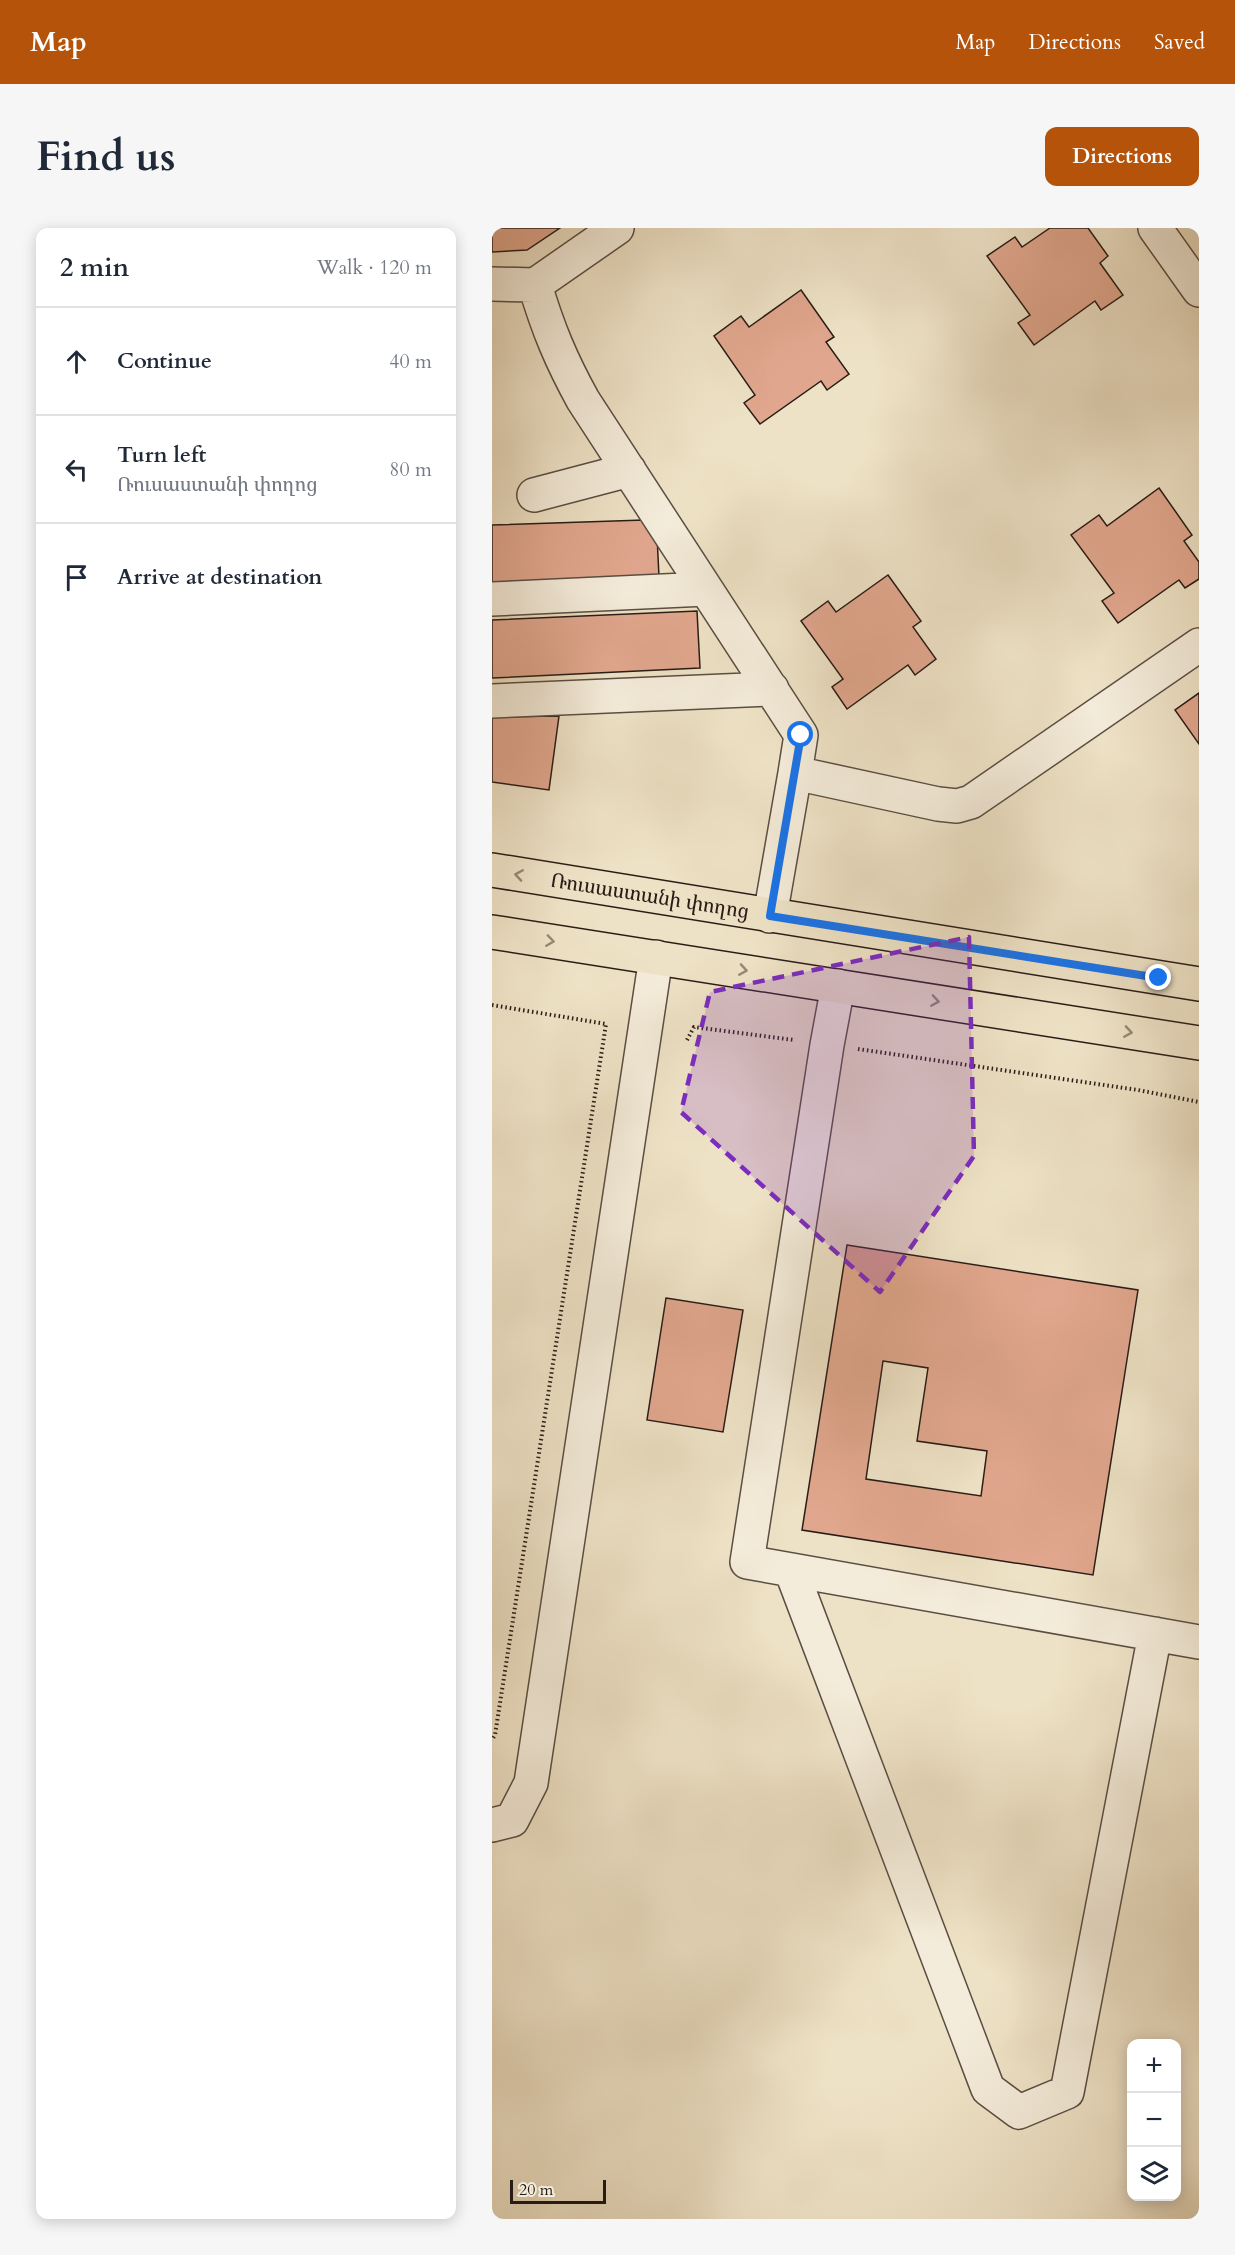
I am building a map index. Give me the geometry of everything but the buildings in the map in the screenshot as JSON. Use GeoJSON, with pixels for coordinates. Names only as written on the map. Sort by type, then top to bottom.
{"type":"FeatureCollection","features":[{"type":"Feature","properties":{"kind":"main road","name":"Ռուսաստանի փողոց"},"geometry":{"type":"LineString","coordinates":[[492,870],[1199,984]]}},
{"type":"Feature","properties":{"kind":"main road"},"geometry":{"type":"LineString","coordinates":[[492,933],[1199,1043]]}},
{"type":"Feature","properties":{"kind":"street"},"geometry":{"type":"LineString","coordinates":[[492,284],[535,285],[617,228]]}},
{"type":"Feature","properties":{"kind":"street"},"geometry":{"type":"LineString","coordinates":[[1155,228],[1199,290]]}},
{"type":"Feature","properties":{"kind":"street"},"geometry":{"type":"LineString","coordinates":[[535,285],[547,326],[583,400],[801,735],[770,916]]}},
{"type":"Feature","properties":{"kind":"street"},"geometry":{"type":"LineString","coordinates":[[534,495],[628,470]]}},
{"type":"Feature","properties":{"kind":"street"},"geometry":{"type":"LineString","coordinates":[[492,599],[706,589]]}},
{"type":"Feature","properties":{"kind":"street"},"geometry":{"type":"LineString","coordinates":[[795,772],[938,804],[957,806],[971,802],[1199,645]]}},
{"type":"Feature","properties":{"kind":"street"},"geometry":{"type":"LineString","coordinates":[[492,701],[772,689]]}},
{"type":"Feature","properties":{"kind":"street"},"geometry":{"type":"LineString","coordinates":[[492,1825],[512,1820],[531,1783],[656,957]]}},
{"type":"Feature","properties":{"kind":"street"},"geometry":{"type":"LineString","coordinates":[[838,986],[747,1562],[1199,1642]]}},
{"type":"Feature","properties":{"kind":"street"},"geometry":{"type":"LineString","coordinates":[[791,1570],[988,2089],[1019,2112],[1067,2092],[1155,1634]]}},
{"type":"Feature","properties":{"kind":"path"},"geometry":{"type":"LineString","coordinates":[[492,1005],[606,1024],[497,1723],[492,1740]]}},
{"type":"Feature","properties":{"kind":"path"},"geometry":{"type":"LineString","coordinates":[[687,1040],[694,1027],[1126,1088],[1199,1102]]}},
{"type":"Feature","properties":{"kind":"highlighted area"},"geometry":{"type":"Polygon","coordinates":[[[969,937],[974,1156],[880,1292],[681,1112],[710,992],[969,937]]]}},
{"type":"Feature","properties":{"kind":"route"},"geometry":{"type":"LineString","coordinates":[[801,735],[770,916],[1159,978]]}}]}
